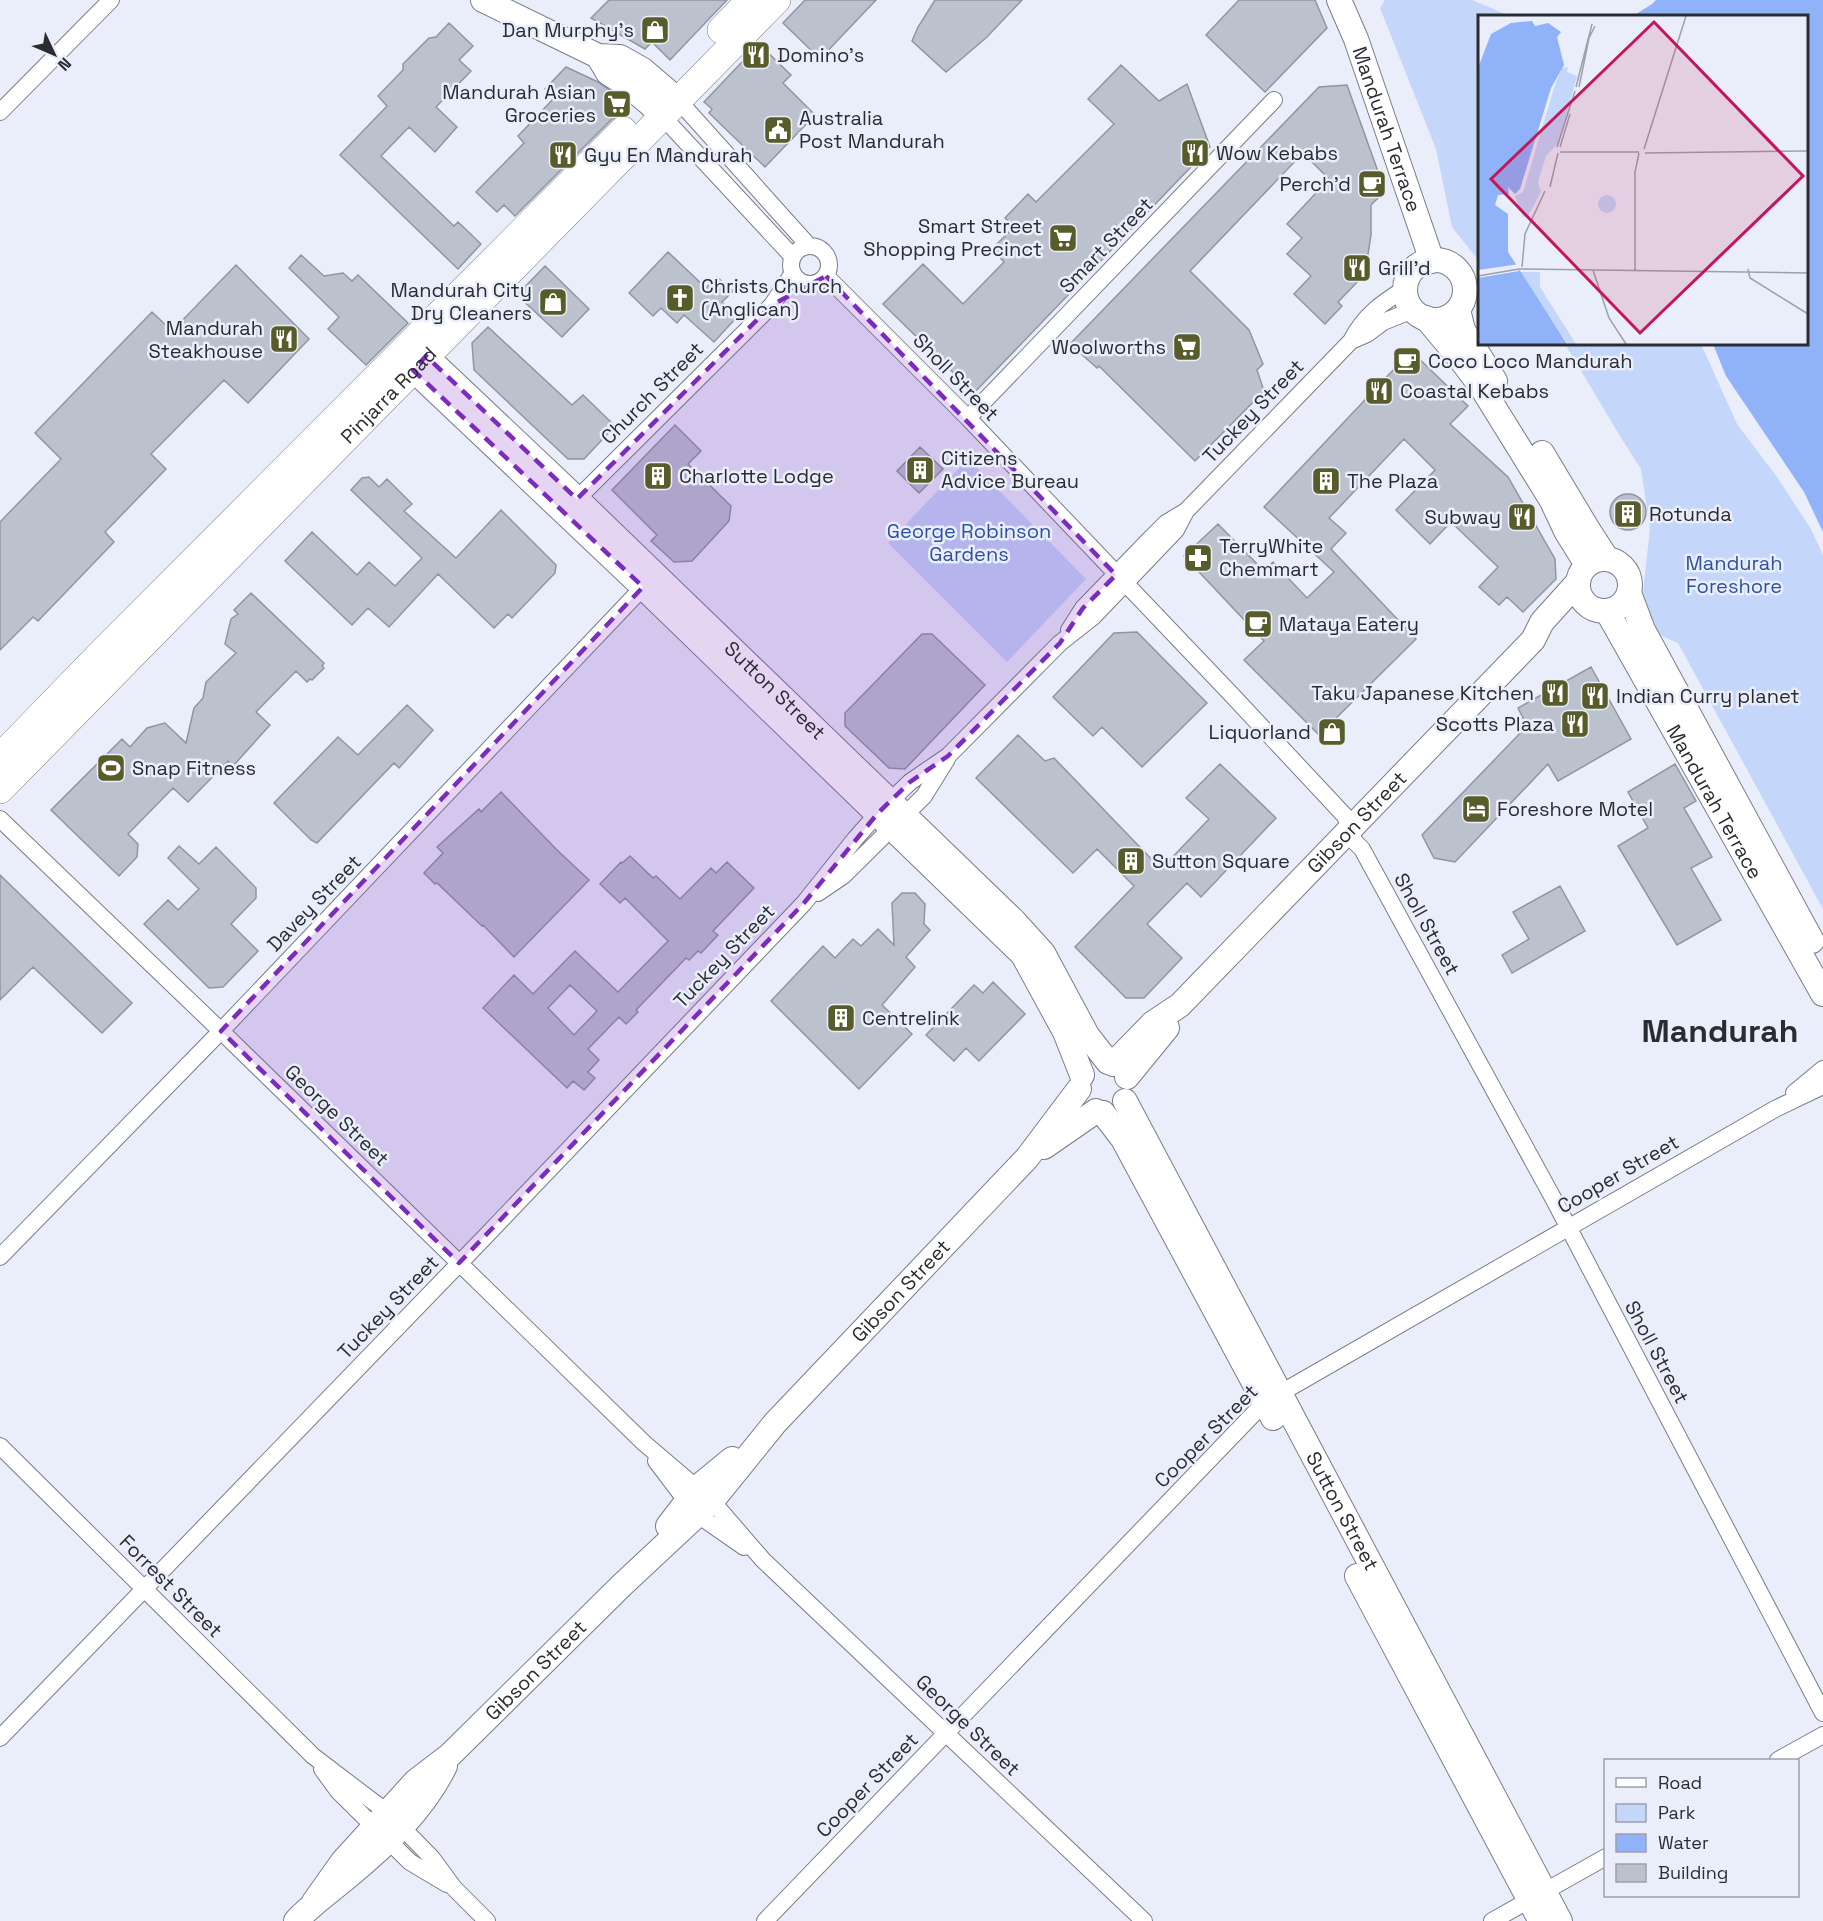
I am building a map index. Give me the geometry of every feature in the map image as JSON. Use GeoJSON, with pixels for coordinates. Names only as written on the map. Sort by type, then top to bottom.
{"type":"FeatureCollection","features":[{"type":"Feature","properties":{"kind":"main road","name":"Pinjarra Road"},"geometry":{"type":"LineString","coordinates":[[664,102],[750,0]]}},
{"type":"Feature","properties":{"kind":"main road","name":"Pinjarra Road"},"geometry":{"type":"LineString","coordinates":[[0,790],[412,356],[664,102],[777,0]]}},
{"type":"Feature","properties":{"kind":"main road","name":"Pinjarra Road"},"geometry":{"type":"LineString","coordinates":[[0,757],[101,653],[412,356]]}},
{"type":"Feature","properties":{"kind":"street"},"geometry":{"type":"LineString","coordinates":[[0,112],[111,0]]}},
{"type":"Feature","properties":{"kind":"street"},"geometry":{"type":"LineString","coordinates":[[483,0],[598,56],[608,73],[630,87],[664,102],[809,246],[821,249],[825,253],[830,264],[822,281],[811,284],[798,280],[793,265],[664,102]]}},
{"type":"Feature","properties":{"kind":"street","name":"Mandurah Terrace"},"geometry":{"type":"LineString","coordinates":[[1339,0],[1360,51],[1432,261]]}},
{"type":"Feature","properties":{"kind":"street","name":"Smart Street"},"geometry":{"type":"LineString","coordinates":[[968,418],[1274,100]]}},
{"type":"Feature","properties":{"kind":"street"},"geometry":{"type":"LineString","coordinates":[[793,265],[800,249],[809,246]]}},
{"type":"Feature","properties":{"kind":"street"},"geometry":{"type":"LineString","coordinates":[[1415,305],[1442,319],[1451,316],[1463,302],[1465,285],[1462,276],[1449,264],[1432,261],[1422,264],[1408,278],[1415,305],[1482,388],[1552,501],[1566,531],[1591,569]]}},
{"type":"Feature","properties":{"kind":"street","name":"Church Street"},"geometry":{"type":"LineString","coordinates":[[772,305],[793,265]]}},
{"type":"Feature","properties":{"kind":"street","name":"Sholl Street"},"geometry":{"type":"LineString","coordinates":[[826,276],[968,418],[1345,816],[1355,842],[1362,849],[1568,1227],[1823,1713]]}},
{"type":"Feature","properties":{"kind":"street","name":"Church Street"},"geometry":{"type":"LineString","coordinates":[[570,505],[772,305],[811,284]]}},
{"type":"Feature","properties":{"kind":"street","name":"Tuckey Street"},"geometry":{"type":"LineString","coordinates":[[1351,341],[1368,334],[1383,322],[1415,305]]}},
{"type":"Feature","properties":{"kind":"street","name":"Tuckey Street"},"geometry":{"type":"LineString","coordinates":[[0,1738],[804,903],[843,876],[891,814],[910,782],[948,756],[1060,643],[1093,618],[1120,579],[1176,530],[1186,511],[1351,341],[1359,326],[1378,307],[1415,305]]}},
{"type":"Feature","properties":{"kind":"street"},"geometry":{"type":"LineString","coordinates":[[1458,310],[1463,330],[1591,569],[1581,597],[1600,609],[1621,605],[1631,585],[1627,570],[1622,565],[1591,569]]}},
{"type":"Feature","properties":{"kind":"street","name":"Sutton Street"},"geometry":{"type":"LineString","coordinates":[[412,356],[891,814],[1014,921],[1043,953],[1087,1035],[1116,1068]]}},
{"type":"Feature","properties":{"kind":"street","name":"Gibson Street"},"geometry":{"type":"LineString","coordinates":[[1116,1068],[1164,1034],[1180,1005],[1533,640],[1542,622],[1591,569]]}},
{"type":"Feature","properties":{"kind":"street","name":"Davey Street"},"geometry":{"type":"LineString","coordinates":[[0,1257],[221,1031],[649,581]]}},
{"type":"Feature","properties":{"kind":"street","name":"Mandurah Terrace"},"geometry":{"type":"LineString","coordinates":[[1629,593],[1643,630],[1823,961]]}},
{"type":"Feature","properties":{"kind":"street","name":"Mandurah Terrace"},"geometry":{"type":"LineString","coordinates":[[1600,609],[1823,994]]}},
{"type":"Feature","properties":{"kind":"street","name":"Gibson Street"},"geometry":{"type":"LineString","coordinates":[[1533,640],[1551,632],[1567,619],[1600,609]]}},
{"type":"Feature","properties":{"kind":"street","name":"Sutton Street"},"geometry":{"type":"LineString","coordinates":[[891,814],[1023,955],[1065,1032],[1081,1082]]}},
{"type":"Feature","properties":{"kind":"street","name":"George Street"},"geometry":{"type":"LineString","coordinates":[[0,819],[644,1443],[699,1501],[1144,1921]]}},
{"type":"Feature","properties":{"kind":"street"},"geometry":{"type":"LineString","coordinates":[[1093,1065],[1116,1068],[1129,1086],[1125,1101],[1118,1108],[1100,1112],[1084,1102],[1081,1082],[1093,1065]]}},
{"type":"Feature","properties":{"kind":"street","name":"Cooper Street"},"geometry":{"type":"LineString","coordinates":[[1775,1108],[1823,1069]]}},
{"type":"Feature","properties":{"kind":"street","name":"Gibson Street"},"geometry":{"type":"LineString","coordinates":[[296,1921],[314,1902],[343,1861],[388,1827],[416,1781],[450,1755],[622,1586],[699,1501],[1027,1158],[1081,1082]]}},
{"type":"Feature","properties":{"kind":"street","name":"Cooper Street"},"geometry":{"type":"LineString","coordinates":[[765,1921],[1272,1399],[1775,1108],[1823,1086]]}},
{"type":"Feature","properties":{"kind":"street","name":"Sutton Street"},"geometry":{"type":"LineString","coordinates":[[1125,1101],[1272,1399]]}},
{"type":"Feature","properties":{"kind":"street","name":"Sutton Street"},"geometry":{"type":"LineString","coordinates":[[1100,1112],[1123,1139],[1272,1399],[1537,1896],[1560,1921]]}},
{"type":"Feature","properties":{"kind":"street","name":"Gibson Street"},"geometry":{"type":"LineString","coordinates":[[1027,1158],[1100,1112]]}},
{"type":"Feature","properties":{"kind":"street","name":"Forrest Street"},"geometry":{"type":"LineString","coordinates":[[0,1446],[313,1756],[338,1791],[432,1858],[454,1888],[487,1921]]}},
{"type":"Feature","properties":{"kind":"street"},"geometry":{"type":"LineString","coordinates":[[1781,1759],[1823,1735]]}},
{"type":"Feature","properties":{"kind":"street"},"geometry":{"type":"LineString","coordinates":[[1492,1921],[1604,1858]]}},
{"type":"Feature","properties":{"kind":"street","name":"Sutton Street"},"geometry":{"type":"LineString","coordinates":[[1537,1896],[1541,1921]]}},
{"type":"Feature","properties":{"kind":"highlighted area"},"geometry":{"type":"Polygon","coordinates":[[[826,276],[1116,575],[1083,608],[1060,643],[948,756],[910,782],[878,813],[804,903],[459,1263],[221,1031],[643,587],[413,370],[426,356],[577,499],[772,305],[826,276]]]}},
{"type":"Feature","properties":{"kind":"green space"},"geometry":{"type":"Polygon","coordinates":[[[1385,0],[1472,0],[1508,15],[1478,15],[1478,260],[1452,227],[1436,149],[1380,8],[1385,0]]]}},
{"type":"Feature","properties":{"kind":"green space","name":"Mandurah Foreshore"},"geometry":{"type":"Polygon","coordinates":[[[1566,345],[1701,345],[1737,424],[1777,477],[1811,529],[1823,555],[1823,909],[1678,643],[1650,631],[1642,602],[1650,528],[1641,469],[1566,345]]]}},
{"type":"Feature","properties":{"kind":"green space","name":"George Robinson Gardens"},"geometry":{"type":"Polygon","coordinates":[[[968,459],[1086,579],[1007,662],[888,543],[968,459]]]}},
{"type":"Feature","properties":{"kind":"water"},"geometry":{"type":"Polygon","coordinates":[[[1656,0],[1823,0],[1823,532],[1804,492],[1726,376],[1713,345],[1808,345],[1808,15],[1635,15],[1656,0]]]}},
{"type":"Feature","properties":{"kind":"building","name":"Dan Murphy's"},"geometry":{"type":"Polygon","coordinates":[[[609,0],[727,0],[670,60],[652,42],[645,49],[591,18],[609,0]]]}},
{"type":"Feature","properties":{"kind":"building"},"geometry":{"type":"Polygon","coordinates":[[[805,0],[876,0],[820,59],[783,23],[805,0]]]}},
{"type":"Feature","properties":{"kind":"building"},"geometry":{"type":"Polygon","coordinates":[[[935,0],[1022,0],[987,37],[946,72],[912,41],[935,0]]]}},
{"type":"Feature","properties":{"kind":"building"},"geometry":{"type":"Polygon","coordinates":[[[1239,0],[1315,0],[1327,28],[1265,92],[1206,35],[1239,0]]]}},
{"type":"Feature","properties":{"kind":"building"},"geometry":{"type":"Polygon","coordinates":[[[449,23],[473,46],[459,60],[471,71],[436,107],[457,127],[435,152],[409,127],[381,156],[454,226],[458,222],[481,244],[458,269],[340,155],[387,106],[378,96],[403,70],[403,64],[429,38],[436,37],[449,23]]]}},
{"type":"Feature","properties":{"kind":"building"},"geometry":{"type":"Polygon","coordinates":[[[759,44],[791,75],[783,83],[815,115],[765,167],[709,113],[712,109],[704,102],[759,44]]]}},
{"type":"Feature","properties":{"kind":"building","name":"Smart Street Shopping Precinct"},"geometry":{"type":"Polygon","coordinates":[[[1121,65],[1159,101],[1187,84],[1210,147],[974,393],[883,304],[923,264],[963,304],[1004,262],[992,249],[1014,227],[1005,218],[1028,194],[1036,202],[1114,124],[1088,99],[1121,65]]]}},
{"type":"Feature","properties":{"kind":"building"},"geometry":{"type":"Polygon","coordinates":[[[566,67],[598,82],[630,107],[622,115],[612,119],[515,216],[504,205],[497,212],[476,192],[524,143],[518,136],[554,98],[545,89],[566,67]]]}},
{"type":"Feature","properties":{"kind":"building"},"geometry":{"type":"Polygon","coordinates":[[[1347,85],[1385,191],[1371,205],[1371,235],[1365,274],[1338,302],[1342,306],[1325,324],[1294,294],[1311,276],[1287,254],[1302,238],[1287,224],[1329,179],[1303,153],[1190,271],[1249,330],[1263,364],[1257,370],[1264,391],[1195,461],[1099,366],[1097,368],[1070,344],[1319,87],[1347,85]]]}},
{"type":"Feature","properties":{"kind":"building","name":"Christs Church (Anglican)"},"geometry":{"type":"Polygon","coordinates":[[[668,252],[706,288],[717,277],[733,291],[722,302],[737,317],[714,342],[684,315],[677,323],[661,308],[653,316],[629,293],[668,252]]]}},
{"type":"Feature","properties":{"kind":"building"},"geometry":{"type":"Polygon","coordinates":[[[301,255],[324,276],[343,273],[352,281],[358,275],[408,323],[366,365],[328,329],[339,317],[289,268],[301,255]]]}},
{"type":"Feature","properties":{"kind":"building"},"geometry":{"type":"Polygon","coordinates":[[[236,265],[309,339],[248,403],[224,380],[151,454],[166,469],[105,532],[114,542],[38,621],[33,617],[0,650],[0,522],[61,459],[35,433],[152,312],[172,331],[236,265]]]}},
{"type":"Feature","properties":{"kind":"building","name":"Mandurah City Dry Cleaners"},"geometry":{"type":"Polygon","coordinates":[[[545,266],[589,309],[562,337],[517,295],[545,266]]]}},
{"type":"Feature","properties":{"kind":"building"},"geometry":{"type":"Polygon","coordinates":[[[488,327],[572,405],[583,395],[615,426],[584,459],[568,459],[474,370],[472,343],[488,327]]]}},
{"type":"Feature","properties":{"kind":"building"},"geometry":{"type":"Polygon","coordinates":[[[1411,351],[1468,406],[1450,424],[1508,477],[1555,559],[1556,579],[1523,612],[1507,597],[1499,605],[1479,587],[1498,567],[1451,522],[1430,544],[1396,510],[1435,470],[1404,439],[1329,518],[1346,533],[1331,549],[1416,639],[1319,735],[1244,660],[1264,641],[1184,556],[1218,524],[1264,571],[1273,562],[1307,598],[1334,572],[1264,507],[1411,351]]]}},
{"type":"Feature","properties":{"kind":"building"},"geometry":{"type":"Polygon","coordinates":[[[675,425],[701,451],[688,464],[731,506],[729,521],[692,561],[674,562],[651,541],[657,535],[612,490],[675,425]]]}},
{"type":"Feature","properties":{"kind":"building","name":"Citizens Advice Bureau"},"geometry":{"type":"Polygon","coordinates":[[[920,447],[943,469],[919,493],[897,471],[920,447]]]}},
{"type":"Feature","properties":{"kind":"building"},"geometry":{"type":"Polygon","coordinates":[[[369,477],[379,487],[387,479],[412,504],[404,511],[456,558],[501,510],[556,565],[555,573],[512,618],[508,614],[494,628],[438,574],[389,627],[368,608],[352,625],[285,561],[312,532],[357,575],[369,562],[395,586],[422,558],[351,490],[362,478],[369,477]]]}},
{"type":"Feature","properties":{"kind":"building","name":"Rotunda"},"geometry":{"type":"Polygon","coordinates":[[[1628,494],[1641,499],[1646,512],[1641,525],[1628,530],[1615,525],[1610,512],[1615,499],[1628,494]]]}},
{"type":"Feature","properties":{"kind":"building"},"geometry":{"type":"Polygon","coordinates":[[[251,593],[324,663],[322,666],[324,668],[307,682],[296,671],[256,712],[270,725],[233,766],[228,761],[188,802],[173,788],[128,834],[138,844],[137,857],[119,876],[51,810],[122,739],[130,747],[147,728],[165,723],[186,743],[194,708],[203,698],[206,682],[236,653],[225,644],[231,619],[238,614],[234,610],[251,593]]]}},
{"type":"Feature","properties":{"kind":"building"},"geometry":{"type":"Polygon","coordinates":[[[1137,632],[1207,703],[1142,767],[1102,727],[1093,736],[1053,697],[1114,633],[1137,632]]]}},
{"type":"Feature","properties":{"kind":"building"},"geometry":{"type":"Polygon","coordinates":[[[922,634],[932,634],[985,685],[905,769],[889,768],[845,726],[845,713],[922,634]]]}},
{"type":"Feature","properties":{"kind":"building"},"geometry":{"type":"Polygon","coordinates":[[[1591,667],[1631,739],[1558,781],[1548,764],[1455,862],[1434,858],[1422,835],[1527,726],[1518,708],[1591,667]]]}},
{"type":"Feature","properties":{"kind":"building"},"geometry":{"type":"Polygon","coordinates":[[[407,705],[433,730],[399,768],[394,763],[317,843],[311,840],[274,803],[338,737],[358,755],[407,705]]]}},
{"type":"Feature","properties":{"kind":"building","name":"Sutton Square"},"geometry":{"type":"Polygon","coordinates":[[[1018,735],[1045,761],[1054,758],[1161,869],[1209,819],[1186,798],[1220,764],[1276,818],[1201,897],[1187,883],[1147,924],[1182,958],[1144,998],[1126,998],[1075,947],[1134,886],[1097,849],[1073,873],[976,778],[1018,735]]]}},
{"type":"Feature","properties":{"kind":"building"},"geometry":{"type":"Polygon","coordinates":[[[1675,764],[1696,801],[1684,808],[1712,857],[1691,868],[1721,920],[1677,945],[1618,846],[1648,828],[1628,792],[1675,764]]]}},
{"type":"Feature","properties":{"kind":"building"},"geometry":{"type":"Polygon","coordinates":[[[501,792],[589,880],[514,957],[483,925],[424,873],[443,853],[437,847],[479,809],[481,812],[501,792]]]}},
{"type":"Feature","properties":{"kind":"building"},"geometry":{"type":"Polygon","coordinates":[[[179,846],[199,864],[216,847],[256,888],[256,898],[231,924],[258,951],[223,987],[209,988],[144,924],[168,900],[178,910],[199,889],[168,858],[179,846]]]}},
{"type":"Feature","properties":{"kind":"building"},"geometry":{"type":"Polygon","coordinates":[[[630,856],[680,899],[711,868],[716,873],[727,862],[754,888],[713,931],[718,935],[701,953],[698,951],[689,960],[686,958],[636,1010],[638,1012],[626,1024],[619,1017],[588,1049],[599,1060],[588,1072],[595,1078],[584,1090],[573,1081],[567,1088],[483,1008],[514,975],[533,994],[575,951],[618,992],[668,941],[625,898],[620,903],[600,884],[630,856]],[[570,985],[548,1008],[574,1035],[597,1011],[570,985]]]}},
{"type":"Feature","properties":{"kind":"building"},"geometry":{"type":"Polygon","coordinates":[[[0,875],[132,1003],[102,1033],[33,967],[0,1000],[0,875]]]}},
{"type":"Feature","properties":{"kind":"building"},"geometry":{"type":"Polygon","coordinates":[[[1560,886],[1585,931],[1512,973],[1502,955],[1529,939],[1513,912],[1560,886]]]}},
{"type":"Feature","properties":{"kind":"building","name":"Centrelink"},"geometry":{"type":"Polygon","coordinates":[[[902,893],[915,893],[925,904],[924,924],[930,930],[906,957],[915,967],[882,1005],[912,1034],[859,1089],[771,1001],[823,946],[835,958],[853,939],[861,946],[878,929],[894,945],[892,903],[902,893]]]}},
{"type":"Feature","properties":{"kind":"building"},"geometry":{"type":"Polygon","coordinates":[[[993,982],[1025,1014],[979,1061],[966,1048],[954,1061],[926,1035],[974,985],[983,993],[993,982]]]}},
{"type":"Feature","properties":{"kind":"place","name":"Dan Murphy's"},"geometry":{"type":"Point","coordinates":[655,30]}},
{"type":"Feature","properties":{"kind":"place","name":"Domino's"},"geometry":{"type":"Point","coordinates":[756,55]}},
{"type":"Feature","properties":{"kind":"place","name":"Mandurah Asian Groceries"},"geometry":{"type":"Point","coordinates":[617,104]}},
{"type":"Feature","properties":{"kind":"place","name":"Australia Post Mandurah"},"geometry":{"type":"Point","coordinates":[778,130]}},
{"type":"Feature","properties":{"kind":"place","name":"Wow Kebabs"},"geometry":{"type":"Point","coordinates":[1195,153]}},
{"type":"Feature","properties":{"kind":"place","name":"Gyu En Mandurah"},"geometry":{"type":"Point","coordinates":[563,155]}},
{"type":"Feature","properties":{"kind":"place","name":"Perch’d"},"geometry":{"type":"Point","coordinates":[1372,184]}},
{"type":"Feature","properties":{"kind":"place","name":"Smart Street Shopping Precinct"},"geometry":{"type":"Point","coordinates":[1063,238]}},
{"type":"Feature","properties":{"kind":"place","name":"Grill'd"},"geometry":{"type":"Point","coordinates":[1357,268]}},
{"type":"Feature","properties":{"kind":"place","name":"Christs Church (Anglican)"},"geometry":{"type":"Point","coordinates":[680,298]}},
{"type":"Feature","properties":{"kind":"place","name":"Mandurah City Dry Cleaners"},"geometry":{"type":"Point","coordinates":[553,302]}},
{"type":"Feature","properties":{"kind":"place","name":"Mandurah Steakhouse"},"geometry":{"type":"Point","coordinates":[284,339]}},
{"type":"Feature","properties":{"kind":"place","name":"Woolworths"},"geometry":{"type":"Point","coordinates":[1187,347]}},
{"type":"Feature","properties":{"kind":"place","name":"Coco Loco Mandurah"},"geometry":{"type":"Point","coordinates":[1407,361]}},
{"type":"Feature","properties":{"kind":"place","name":"Coastal Kebabs"},"geometry":{"type":"Point","coordinates":[1379,391]}},
{"type":"Feature","properties":{"kind":"place","name":"Citizens Advice Bureau"},"geometry":{"type":"Point","coordinates":[920,470]}},
{"type":"Feature","properties":{"kind":"place","name":"Charlotte Lodge"},"geometry":{"type":"Point","coordinates":[658,476]}},
{"type":"Feature","properties":{"kind":"place","name":"The Plaza"},"geometry":{"type":"Point","coordinates":[1326,481]}},
{"type":"Feature","properties":{"kind":"place","name":"Rotunda"},"geometry":{"type":"Point","coordinates":[1628,514]}},
{"type":"Feature","properties":{"kind":"place","name":"Subway"},"geometry":{"type":"Point","coordinates":[1522,517]}},
{"type":"Feature","properties":{"kind":"place","name":"TerryWhite Chemmart"},"geometry":{"type":"Point","coordinates":[1198,558]}},
{"type":"Feature","properties":{"kind":"place","name":"Mataya Eatery"},"geometry":{"type":"Point","coordinates":[1258,624]}},
{"type":"Feature","properties":{"kind":"place","name":"Taku Japanese Kitchen"},"geometry":{"type":"Point","coordinates":[1555,693]}},
{"type":"Feature","properties":{"kind":"place","name":"Indian Curry planet"},"geometry":{"type":"Point","coordinates":[1595,696]}},
{"type":"Feature","properties":{"kind":"place","name":"Scotts Plaza"},"geometry":{"type":"Point","coordinates":[1575,724]}},
{"type":"Feature","properties":{"kind":"place","name":"Liquorland"},"geometry":{"type":"Point","coordinates":[1332,732]}},
{"type":"Feature","properties":{"kind":"place","name":"Snap Fitness"},"geometry":{"type":"Point","coordinates":[111,768]}},
{"type":"Feature","properties":{"kind":"place","name":"Foreshore Motel"},"geometry":{"type":"Point","coordinates":[1476,809]}},
{"type":"Feature","properties":{"kind":"place","name":"Sutton Square"},"geometry":{"type":"Point","coordinates":[1131,861]}},
{"type":"Feature","properties":{"kind":"place","name":"Centrelink"},"geometry":{"type":"Point","coordinates":[841,1018]}},
{"type":"Feature","properties":{"kind":"district","name":"Mandurah"},"geometry":{"type":"Point","coordinates":[1720,1031]}}]}
